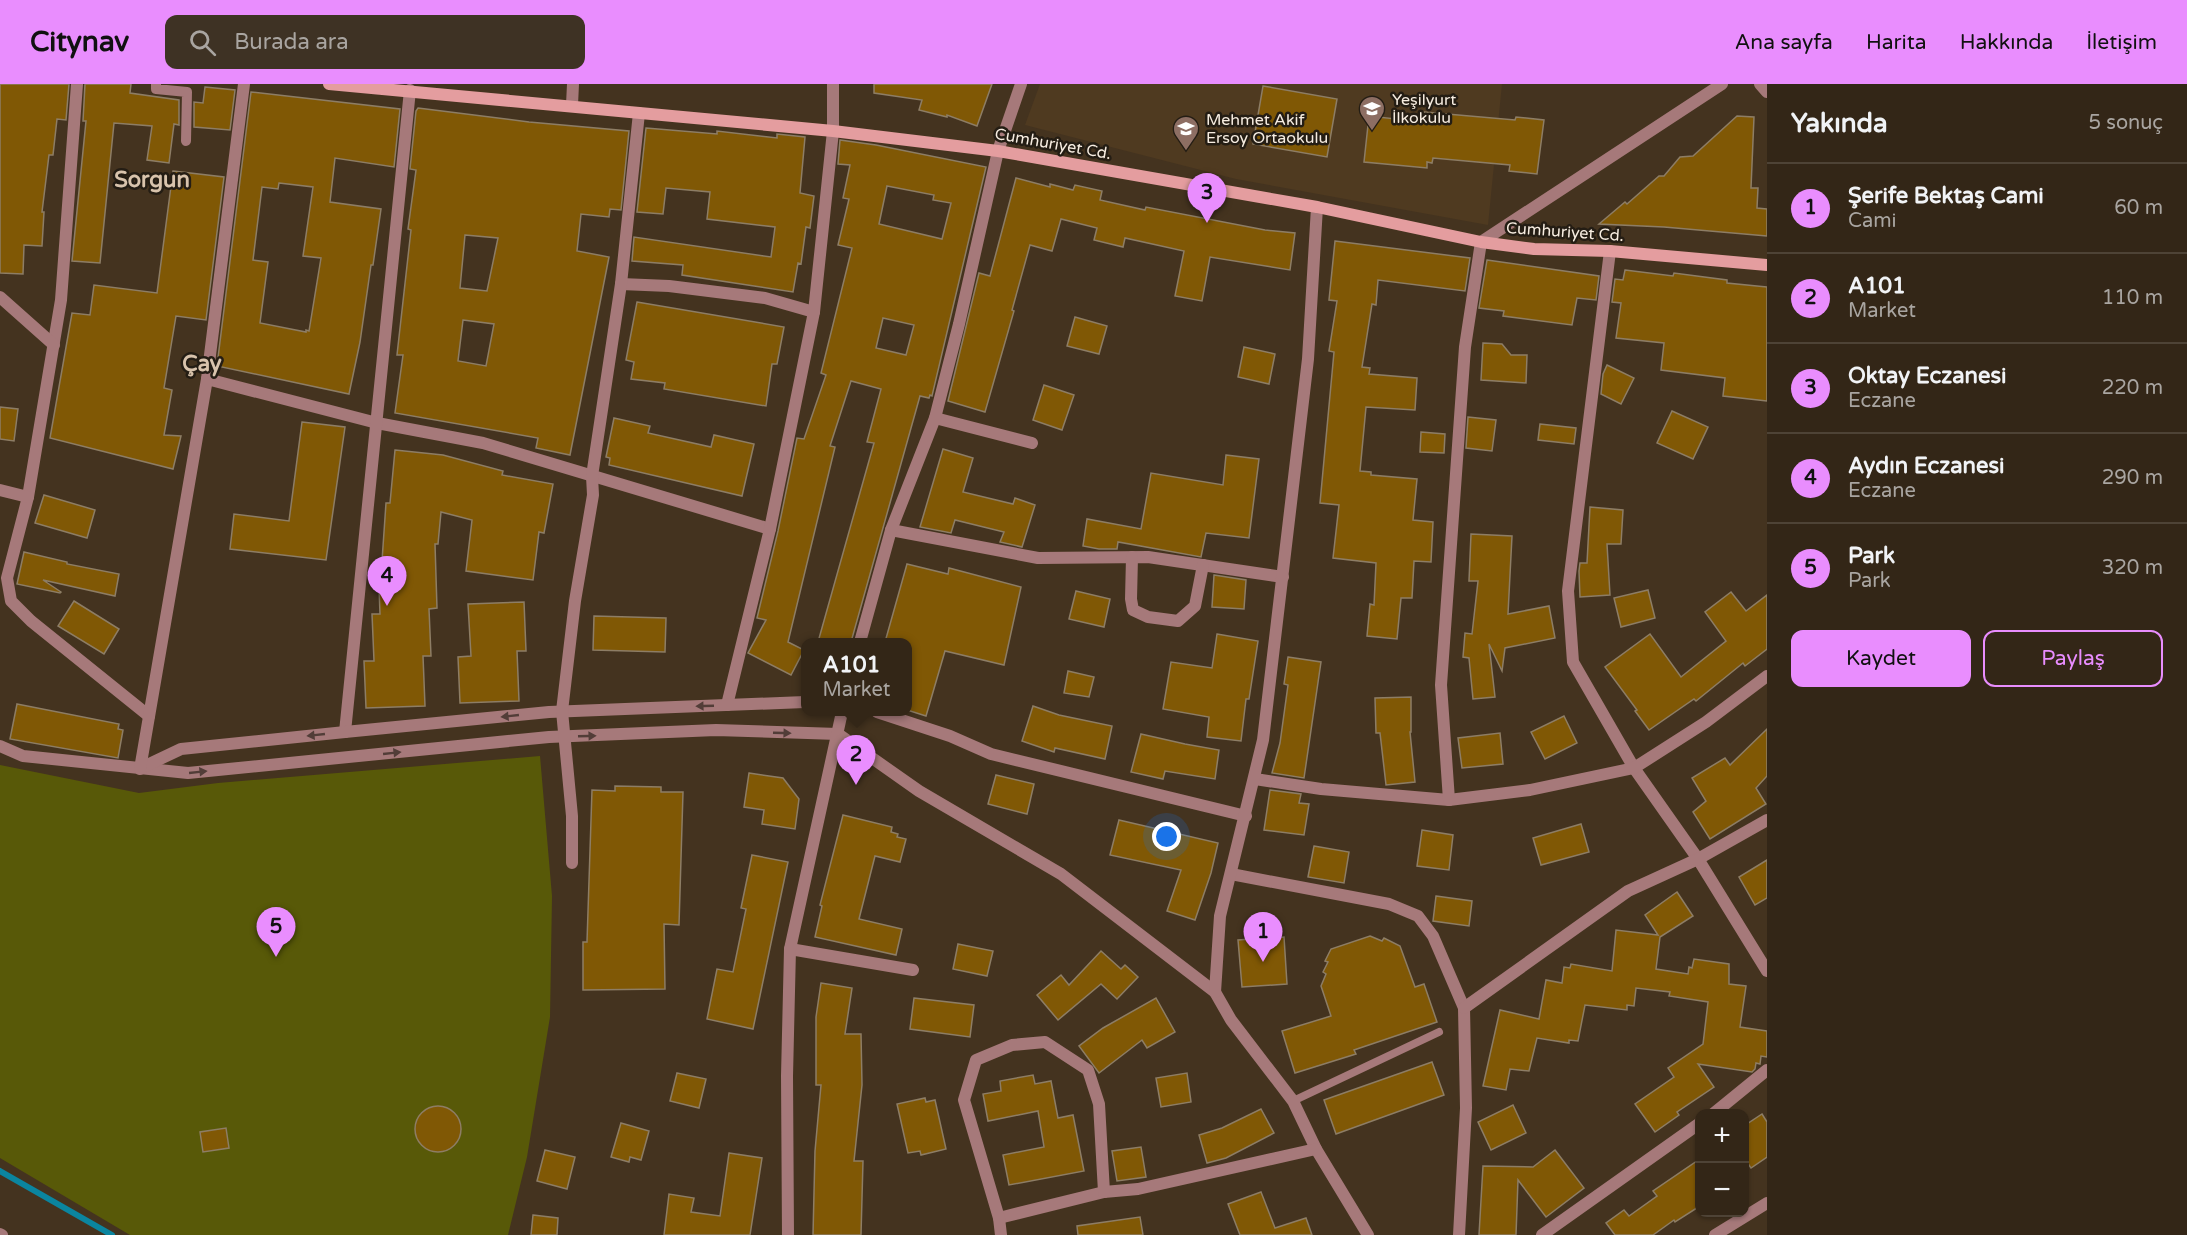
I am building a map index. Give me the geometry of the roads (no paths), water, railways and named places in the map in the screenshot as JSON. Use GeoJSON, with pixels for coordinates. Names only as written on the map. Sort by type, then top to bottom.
{"type":"FeatureCollection","features":[{"type":"Feature","properties":{"kind":"main road","name":"Cumhuriyet Cd."},"geometry":{"type":"LineString","coordinates":[[329,84],[834,131],[998,151],[1317,207],[1481,242],[1534,249],[1610,251],[1767,265]]}},
{"type":"Feature","properties":{"kind":"street"},"geometry":{"type":"LineString","coordinates":[[77,84],[61,300],[28,497],[7,578],[11,601],[31,621],[149,716]]}},
{"type":"Feature","properties":{"kind":"street"},"geometry":{"type":"LineString","coordinates":[[156,84],[156,89],[187,92],[186,141]]}},
{"type":"Feature","properties":{"kind":"street"},"geometry":{"type":"LineString","coordinates":[[140,769],[207,379],[244,84]]}},
{"type":"Feature","properties":{"kind":"street"},"geometry":{"type":"LineString","coordinates":[[572,105],[573,84]]}},
{"type":"Feature","properties":{"kind":"street"},"geometry":{"type":"LineString","coordinates":[[727,705],[770,529],[814,312],[834,131],[833,84]]}},
{"type":"Feature","properties":{"kind":"street"},"geometry":{"type":"LineString","coordinates":[[861,638],[891,530],[935,418],[960,324],[998,151],[1021,84]]}},
{"type":"Feature","properties":{"kind":"street"},"geometry":{"type":"LineString","coordinates":[[1449,800],[1441,685],[1465,347],[1481,242],[1722,84]]}},
{"type":"Feature","properties":{"kind":"street"},"geometry":{"type":"LineString","coordinates":[[1760,84],[1767,92]]}},
{"type":"Feature","properties":{"kind":"street"},"geometry":{"type":"LineString","coordinates":[[345,732],[410,90]]}},
{"type":"Feature","properties":{"kind":"street"},"geometry":{"type":"LineString","coordinates":[[572,863],[572,816],[562,711],[575,601],[593,495],[592,476],[621,284],[639,113]]}},
{"type":"Feature","properties":{"kind":"street"},"geometry":{"type":"LineString","coordinates":[[1215,992],[1220,916],[1263,740],[1308,359],[1317,207]]}},
{"type":"Feature","properties":{"kind":"street"},"geometry":{"type":"LineString","coordinates":[[1610,251],[1568,591],[1573,662],[1634,768],[1698,859],[1767,971]]}},
{"type":"Feature","properties":{"kind":"street"},"geometry":{"type":"LineString","coordinates":[[621,284],[669,286],[756,297],[814,312]]}},
{"type":"Feature","properties":{"kind":"street"},"geometry":{"type":"LineString","coordinates":[[0,297],[54,345]]}},
{"type":"Feature","properties":{"kind":"street"},"geometry":{"type":"LineString","coordinates":[[207,379],[377,423],[483,442],[770,529]]}},
{"type":"Feature","properties":{"kind":"street"},"geometry":{"type":"LineString","coordinates":[[935,418],[1032,442]]}},
{"type":"Feature","properties":{"kind":"street"},"geometry":{"type":"LineString","coordinates":[[0,489],[28,497]]}},
{"type":"Feature","properties":{"kind":"street"},"geometry":{"type":"LineString","coordinates":[[891,530],[1038,558],[1149,557],[1282,578]]}},
{"type":"Feature","properties":{"kind":"street"},"geometry":{"type":"LineString","coordinates":[[1132,557],[1133,610],[1149,617],[1178,621],[1195,606],[1203,565]]}},
{"type":"Feature","properties":{"kind":"street"},"geometry":{"type":"LineString","coordinates":[[1255,779],[1321,789],[1449,800],[1530,790],[1634,768],[1706,722],[1767,676]]}},
{"type":"Feature","properties":{"kind":"street"},"geometry":{"type":"LineString","coordinates":[[140,769],[181,749],[345,732],[562,711],[801,702]]}},
{"type":"Feature","properties":{"kind":"street"},"geometry":{"type":"LineString","coordinates":[[788,1235],[787,1076],[790,949],[841,716]]}},
{"type":"Feature","properties":{"kind":"street"},"geometry":{"type":"LineString","coordinates":[[892,716],[950,736],[992,754],[1246,816]]}},
{"type":"Feature","properties":{"kind":"street"},"geometry":{"type":"LineString","coordinates":[[0,746],[22,756],[188,773],[564,737],[716,730],[838,734],[920,791],[1061,874],[1215,992],[1231,1020],[1293,1101],[1316,1149],[1368,1235]]}},
{"type":"Feature","properties":{"kind":"street"},"geometry":{"type":"LineString","coordinates":[[1464,1008],[1628,891],[1698,859],[1767,820]]}},
{"type":"Feature","properties":{"kind":"street"},"geometry":{"type":"LineString","coordinates":[[1231,874],[1389,904],[1418,916],[1433,936],[1464,1008],[1466,1108],[1459,1235]]}},
{"type":"Feature","properties":{"kind":"street"},"geometry":{"type":"LineString","coordinates":[[790,949],[913,970]]}},
{"type":"Feature","properties":{"kind":"street"},"geometry":{"type":"LineString","coordinates":[[1001,1235],[999,1218],[964,1100],[976,1060],[1012,1045],[1045,1042],[1088,1070],[1099,1104],[1104,1192]]}},
{"type":"Feature","properties":{"kind":"street"},"geometry":{"type":"LineString","coordinates":[[1718,1109],[1767,1070]]}},
{"type":"Feature","properties":{"kind":"street"},"geometry":{"type":"LineString","coordinates":[[1542,1235],[1695,1127]]}},
{"type":"Feature","properties":{"kind":"street"},"geometry":{"type":"LineString","coordinates":[[999,1218],[1104,1192],[1138,1189],[1316,1149]]}},
{"type":"Feature","properties":{"kind":"street"},"geometry":{"type":"LineString","coordinates":[[1715,1235],[1767,1203]]}},
{"type":"Feature","properties":{"kind":"lane"},"geometry":{"type":"LineString","coordinates":[[1293,1101],[1439,1032]]}},
{"type":"Feature","properties":{"kind":"waterway"},"geometry":{"type":"LineString","coordinates":[[0,1171],[112,1235]]}},
{"type":"Feature","properties":{"kind":"place","name":"Yeşilyurt İlkokulu"},"geometry":{"type":"Point","coordinates":[1372,132]}},
{"type":"Feature","properties":{"kind":"place","name":"Mehmet Akif Ersoy Ortaokulu"},"geometry":{"type":"Point","coordinates":[1186,152]}},
{"type":"Feature","properties":{"kind":"place","name":"Oktay Eczanesi"},"geometry":{"type":"Point","coordinates":[1207,223]}},
{"type":"Feature","properties":{"kind":"place","name":"Aydın Eczanesi"},"geometry":{"type":"Point","coordinates":[387,606]}},
{"type":"Feature","properties":{"kind":"place","name":"A101"},"geometry":{"type":"Point","coordinates":[856,785]}},
{"type":"Feature","properties":{"kind":"place","name":"Park"},"geometry":{"type":"Point","coordinates":[276,957]}},
{"type":"Feature","properties":{"kind":"place","name":"Şerife Bektaş Cami"},"geometry":{"type":"Point","coordinates":[1263,962]}},
{"type":"Feature","properties":{"kind":"district","name":"Sorgun"},"geometry":{"type":"Point","coordinates":[152,180]}},
{"type":"Feature","properties":{"kind":"district","name":"Çay"},"geometry":{"type":"Point","coordinates":[202,364]}}]}
